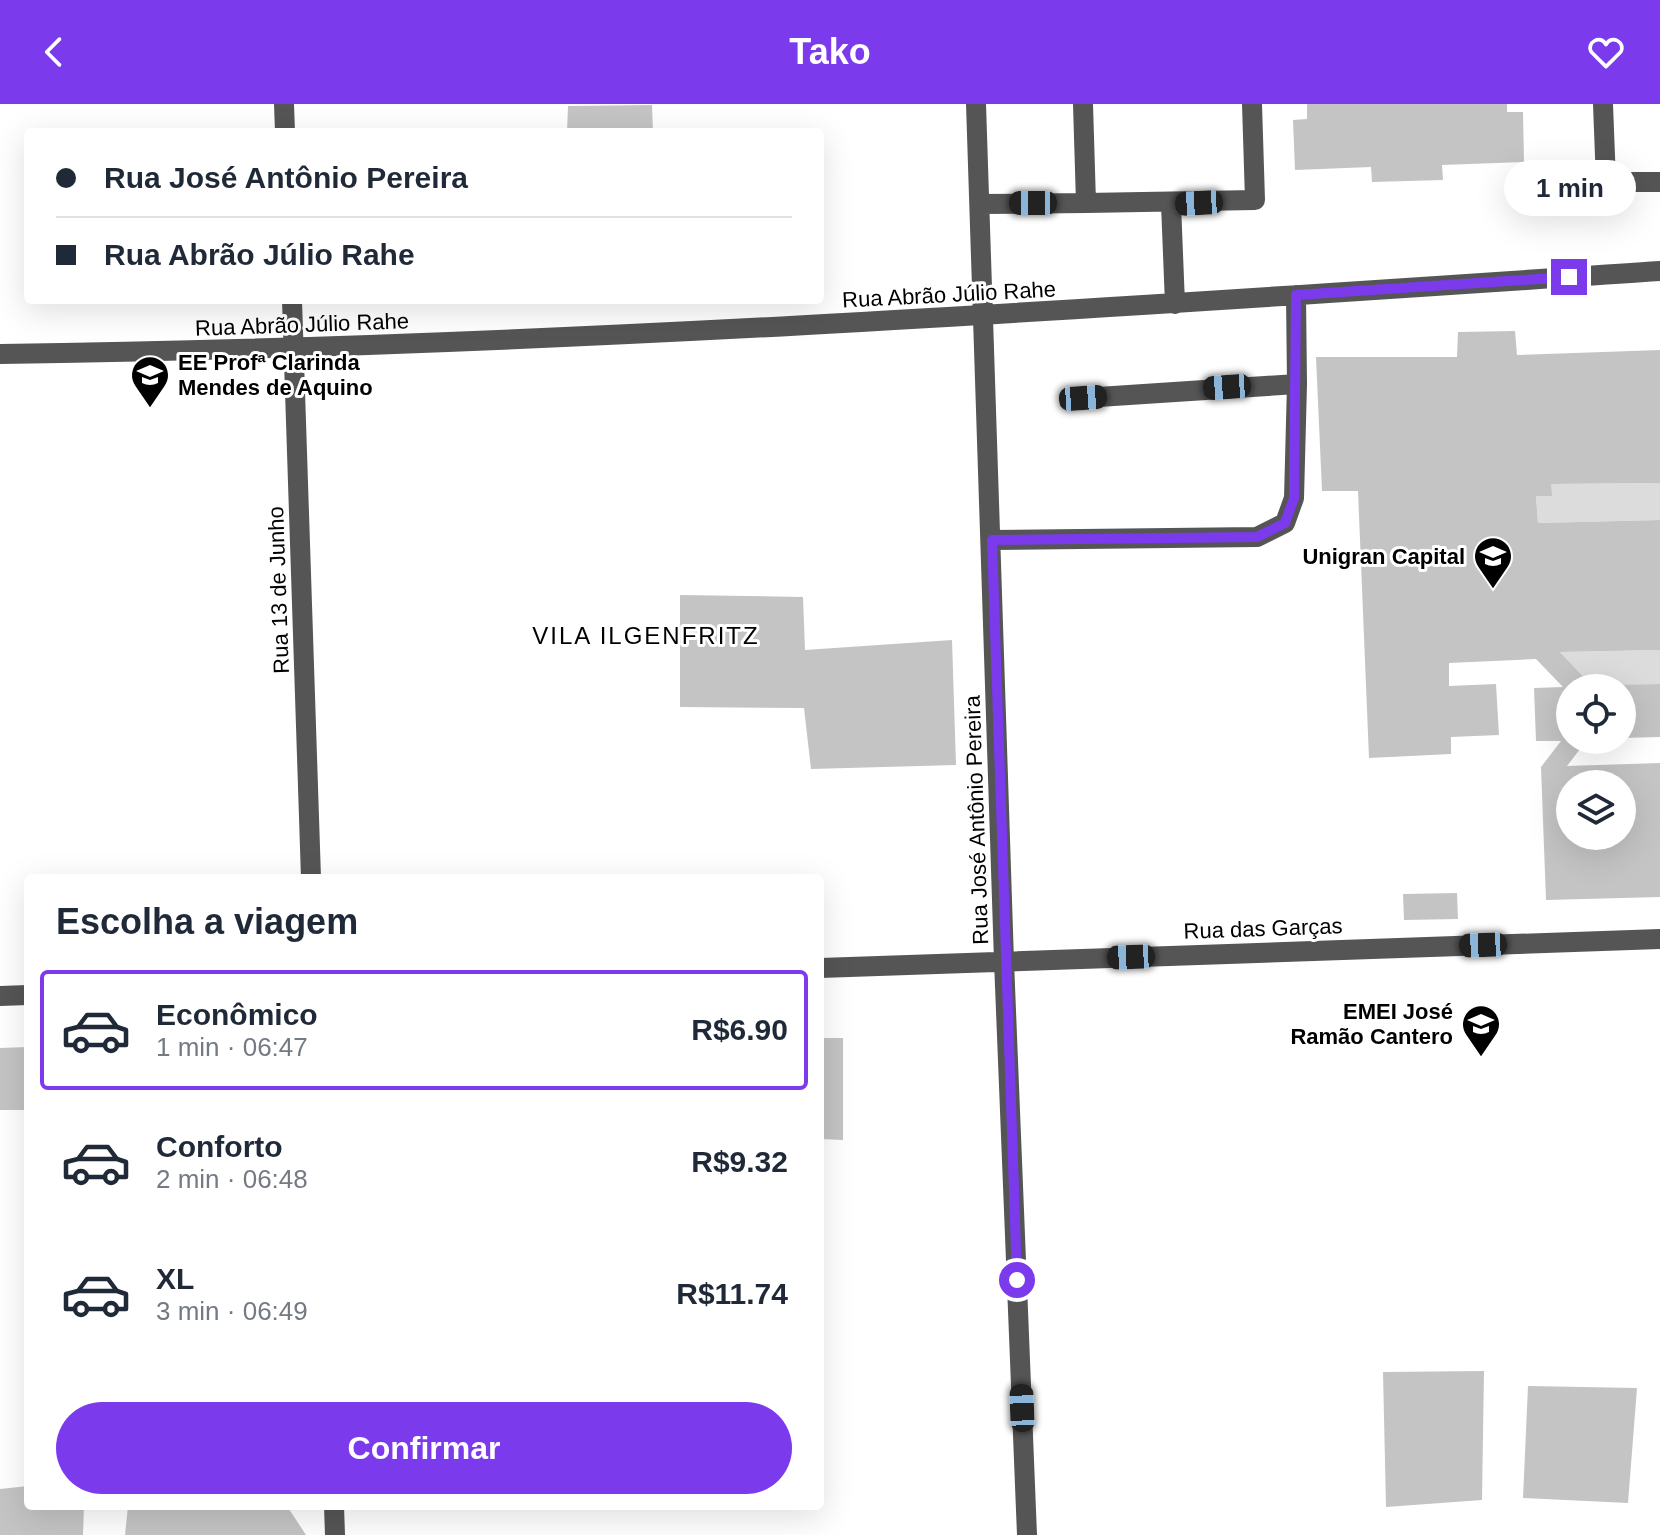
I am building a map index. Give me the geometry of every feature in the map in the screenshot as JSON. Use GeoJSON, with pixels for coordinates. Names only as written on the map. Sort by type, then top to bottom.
{"type":"FeatureCollection","features":[{"type":"Feature","properties":{"kind":"street"},"geometry":{"type":"LineString","coordinates":[[284,104],[285,128]]}},
{"type":"Feature","properties":{"kind":"street","name":"Rua José Antônio Pereira"},"geometry":{"type":"LineString","coordinates":[[976,104],[986,317],[1004,961],[1027,1535]]}},
{"type":"Feature","properties":{"kind":"street"},"geometry":{"type":"LineString","coordinates":[[1083,104],[1086,203]]}},
{"type":"Feature","properties":{"kind":"street"},"geometry":{"type":"LineString","coordinates":[[980,204],[1171,204],[1255,200],[1252,104]]}},
{"type":"Feature","properties":{"kind":"street"},"geometry":{"type":"LineString","coordinates":[[1603,104],[1606,182],[1660,182]]}},
{"type":"Feature","properties":{"kind":"street"},"geometry":{"type":"LineString","coordinates":[[1171,204],[1175,304]]}},
{"type":"Feature","properties":{"kind":"street","name":"Rua Abrão Júlio Rahe"},"geometry":{"type":"LineString","coordinates":[[0,354],[294,350],[986,317],[1660,271]]}},
{"type":"Feature","properties":{"kind":"street"},"geometry":{"type":"LineString","coordinates":[[992,540],[1257,537],[1285,523],[1294,498],[1296,295]]}},
{"type":"Feature","properties":{"kind":"street","name":"Rua 13 de Junho"},"geometry":{"type":"LineString","coordinates":[[292,304],[311,874]]}},
{"type":"Feature","properties":{"kind":"street"},"geometry":{"type":"LineString","coordinates":[[1083,398],[1297,384]]}},
{"type":"Feature","properties":{"kind":"street","name":"Rua das Garças"},"geometry":{"type":"LineString","coordinates":[[824,968],[1660,939]]}},
{"type":"Feature","properties":{"kind":"street"},"geometry":{"type":"LineString","coordinates":[[0,996],[24,995]]}},
{"type":"Feature","properties":{"kind":"street"},"geometry":{"type":"LineString","coordinates":[[334,1510],[335,1535]]}},
{"type":"Feature","properties":{"kind":"shaded area"},"geometry":{"type":"Polygon","coordinates":[[[1660,483],[1660,520],[1538,523],[1536,496],[1551,496],[1551,484],[1660,483]]]}},
{"type":"Feature","properties":{"kind":"shaded area"},"geometry":{"type":"Polygon","coordinates":[[[1660,650],[1660,684],[1636,685],[1636,674],[1581,674],[1560,652],[1660,650]]]}},
{"type":"Feature","properties":{"kind":"building"},"geometry":{"type":"Polygon","coordinates":[[[1307,104],[1507,104],[1507,112],[1523,112],[1524,162],[1442,165],[1443,180],[1372,182],[1371,167],[1295,170],[1293,120],[1307,119],[1307,104]]]}},
{"type":"Feature","properties":{"kind":"building"},"geometry":{"type":"Polygon","coordinates":[[[652,105],[653,128],[567,128],[568,106],[652,105]]]}},
{"type":"Feature","properties":{"kind":"building","name":"Unigran Capital"},"geometry":{"type":"Polygon","coordinates":[[[1515,331],[1517,355],[1660,350],[1660,483],[1551,484],[1552,496],[1536,496],[1538,523],[1660,520],[1660,650],[1560,652],[1581,674],[1556,674],[1556,680],[1536,659],[1449,663],[1449,686],[1496,684],[1499,735],[1451,737],[1451,754],[1369,758],[1358,491],[1322,491],[1316,357],[1457,357],[1458,332],[1515,331]]]}},
{"type":"Feature","properties":{"kind":"building"},"geometry":{"type":"Polygon","coordinates":[[[680,595],[803,597],[805,650],[952,640],[956,765],[811,769],[804,708],[680,707],[680,595]]]}},
{"type":"Feature","properties":{"kind":"building"},"geometry":{"type":"Polygon","coordinates":[[[1636,684],[1660,684],[1660,737],[1636,738],[1636,684]]]}},
{"type":"Feature","properties":{"kind":"building","name":"Unigran Capital"},"geometry":{"type":"Polygon","coordinates":[[[1556,687],[1556,741],[1536,741],[1534,688],[1556,687]]]}},
{"type":"Feature","properties":{"kind":"building","name":"Unigran Capital"},"geometry":{"type":"Polygon","coordinates":[[[1556,748],[1556,754],[1576,754],[1567,766],[1660,763],[1660,897],[1546,900],[1541,767],[1556,748]]]}},
{"type":"Feature","properties":{"kind":"building"},"geometry":{"type":"Polygon","coordinates":[[[1457,893],[1458,919],[1404,920],[1403,894],[1457,893]]]}},
{"type":"Feature","properties":{"kind":"building"},"geometry":{"type":"Polygon","coordinates":[[[824,1038],[843,1038],[843,1140],[824,1139],[824,1038]]]}},
{"type":"Feature","properties":{"kind":"building"},"geometry":{"type":"Polygon","coordinates":[[[24,1047],[24,1110],[0,1110],[0,1048],[24,1047]]]}},
{"type":"Feature","properties":{"kind":"building"},"geometry":{"type":"Polygon","coordinates":[[[1484,1371],[1482,1500],[1386,1507],[1383,1372],[1484,1371]]]}},
{"type":"Feature","properties":{"kind":"building"},"geometry":{"type":"Polygon","coordinates":[[[1528,1386],[1637,1388],[1628,1503],[1523,1498],[1528,1386]]]}},
{"type":"Feature","properties":{"kind":"building"},"geometry":{"type":"Polygon","coordinates":[[[24,1486],[24,1510],[84,1510],[83,1535],[0,1535],[0,1489],[24,1486]]]}},
{"type":"Feature","properties":{"kind":"building"},"geometry":{"type":"Polygon","coordinates":[[[128,1510],[290,1510],[306,1535],[125,1535],[128,1510]]]}},
{"type":"Feature","properties":{"kind":"place","name":"EE Profª Clarinda Mendes de Aquino"},"geometry":{"type":"Point","coordinates":[150,409]}},
{"type":"Feature","properties":{"kind":"place","name":"Unigran Capital"},"geometry":{"type":"Point","coordinates":[1493,590]}},
{"type":"Feature","properties":{"kind":"place","name":"EMEI José Ramão Cantero"},"geometry":{"type":"Point","coordinates":[1481,1058]}},
{"type":"Feature","properties":{"kind":"district","name":"VILA ILGENFRITZ"},"geometry":{"type":"Point","coordinates":[646,636]}},
{"type":"Feature","properties":{"kind":"route"},"geometry":{"type":"LineString","coordinates":[[1017,1280],[992,540],[1257,537],[1285,523],[1294,498],[1296,295],[1569,277]]}}]}
